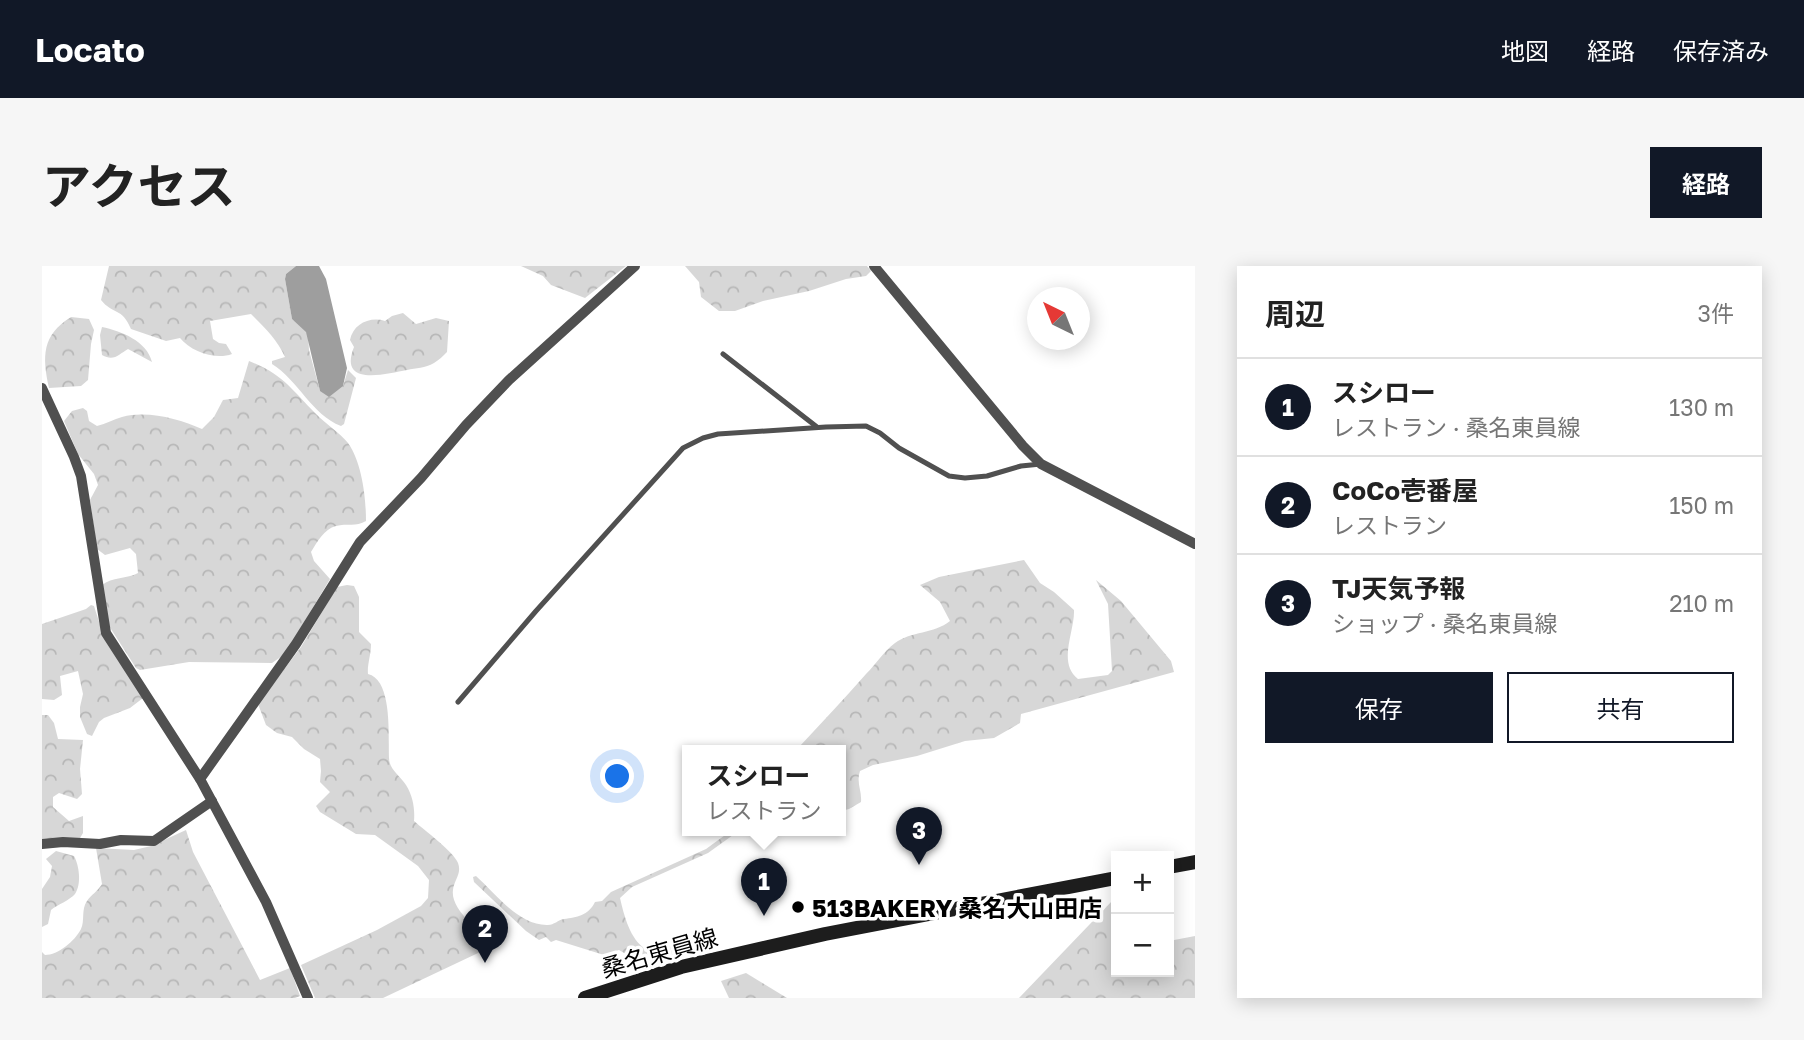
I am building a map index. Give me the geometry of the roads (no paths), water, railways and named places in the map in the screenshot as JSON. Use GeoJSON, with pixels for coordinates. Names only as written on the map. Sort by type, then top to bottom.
{"type":"FeatureCollection","features":[{"type":"Feature","properties":{"kind":"main road"},"geometry":{"type":"LineString","coordinates":[[1174,866],[1195,862]]}},
{"type":"Feature","properties":{"kind":"main road","name":"桑名東員線"},"geometry":{"type":"LineString","coordinates":[[585,998],[694,964],[825,934],[1111,878]]}},
{"type":"Feature","properties":{"kind":"street"},"geometry":{"type":"LineString","coordinates":[[201,779],[296,643],[360,542],[509,380],[635,266]]}},
{"type":"Feature","properties":{"kind":"street"},"geometry":{"type":"LineString","coordinates":[[874,266],[1023,446],[1041,464],[1195,544]]}},
{"type":"Feature","properties":{"kind":"street"},"geometry":{"type":"LineString","coordinates":[[42,388],[81,476],[106,633],[201,779],[266,902],[309,998]]}},
{"type":"Feature","properties":{"kind":"street"},"geometry":{"type":"LineString","coordinates":[[42,844],[154,841],[212,801]]}},
{"type":"Feature","properties":{"kind":"lane"},"geometry":{"type":"LineString","coordinates":[[723,354],[817,427]]}},
{"type":"Feature","properties":{"kind":"lane"},"geometry":{"type":"LineString","coordinates":[[458,702],[683,448],[703,438],[718,434],[866,426],[898,448],[949,476],[965,478],[1041,464]]}},
{"type":"Feature","properties":{"kind":"place","name":"TJ天気予報"},"geometry":{"type":"Point","coordinates":[919,865]}},
{"type":"Feature","properties":{"kind":"place","name":"513BAKERY 桑名大山田店"},"geometry":{"type":"Point","coordinates":[798,907]}},
{"type":"Feature","properties":{"kind":"place","name":"スシロー"},"geometry":{"type":"Point","coordinates":[764,916]}},
{"type":"Feature","properties":{"kind":"place","name":"CoCo壱番屋"},"geometry":{"type":"Point","coordinates":[485,963]}}]}
